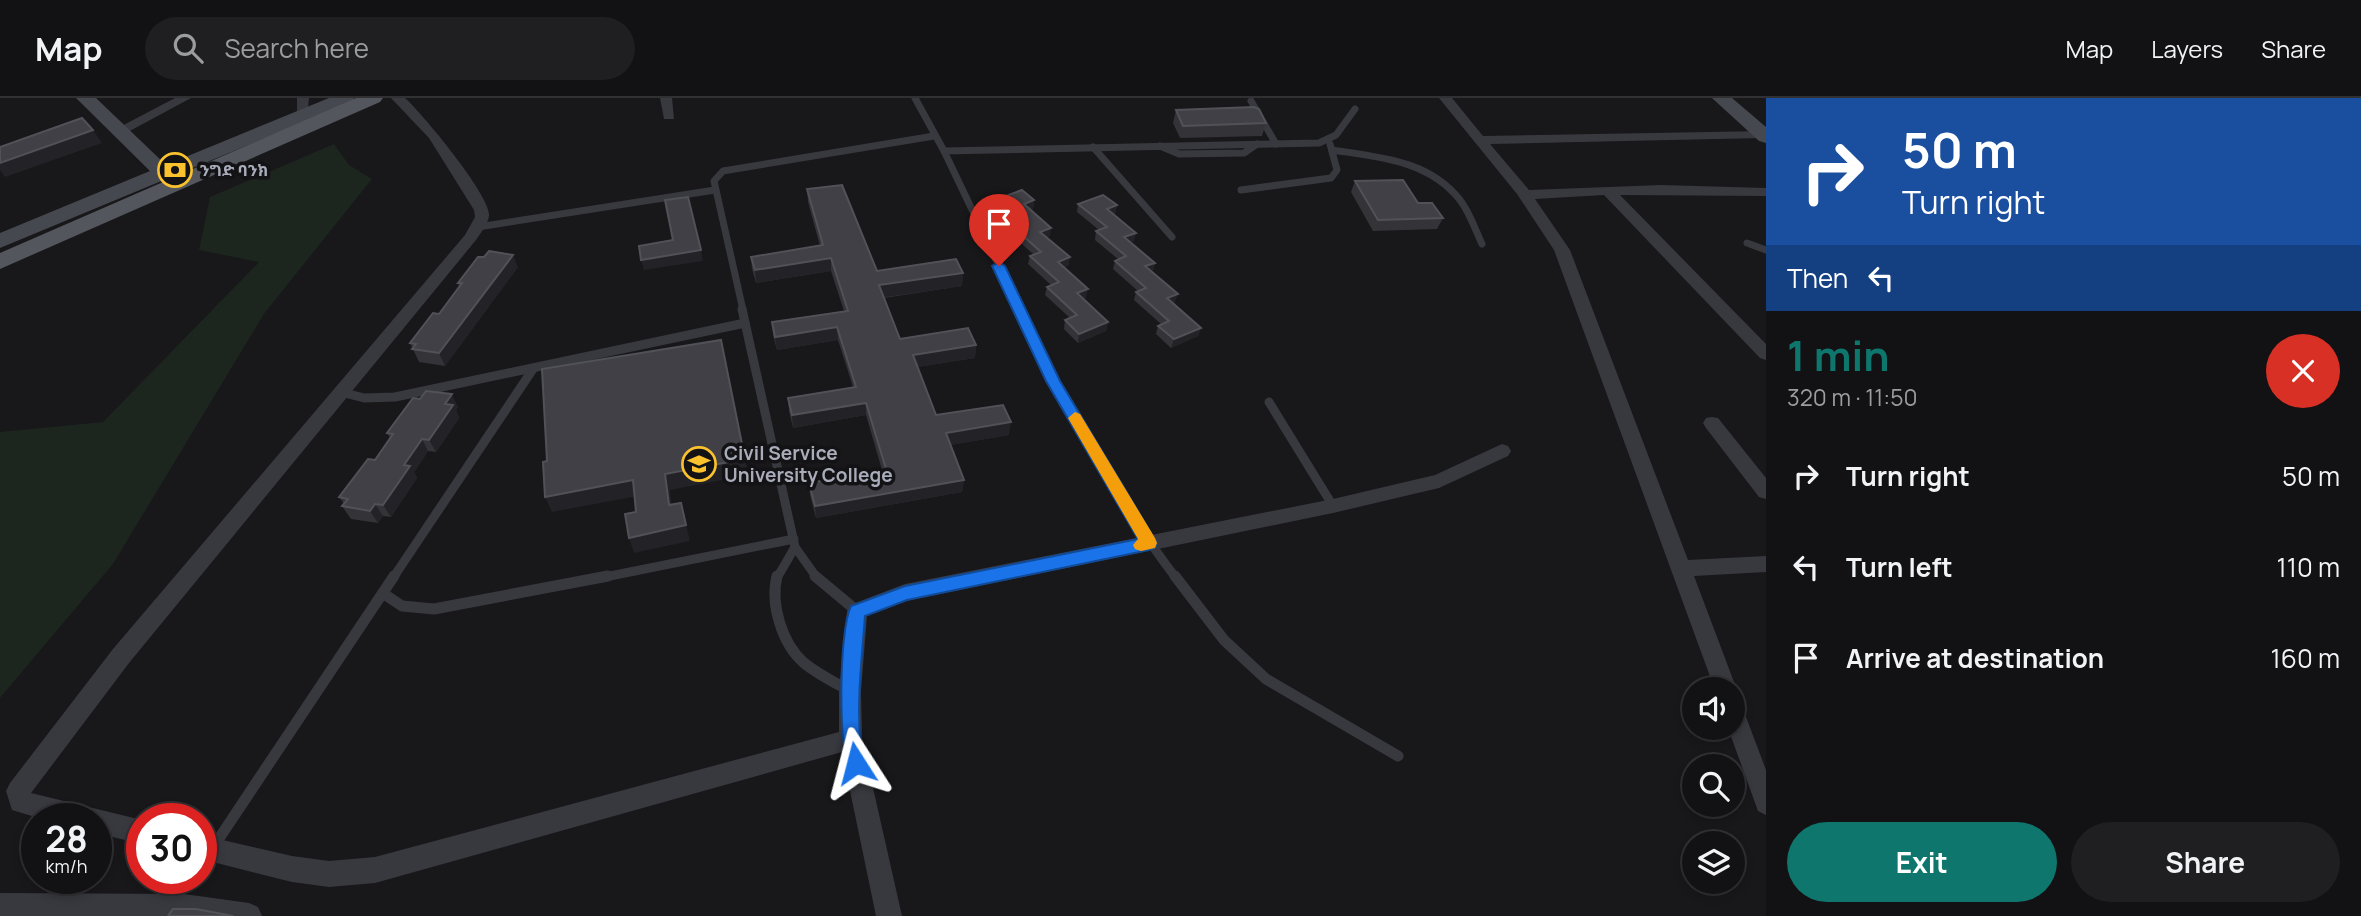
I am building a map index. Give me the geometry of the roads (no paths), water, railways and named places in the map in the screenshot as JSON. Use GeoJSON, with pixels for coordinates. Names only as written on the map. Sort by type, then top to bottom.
{"type":"FeatureCollection","features":[{"type":"Feature","properties":{"kind":"main road"},"geometry":{"type":"LineString","coordinates":[[0,262],[373,98]]}},
{"type":"Feature","properties":{"kind":"street"},"geometry":{"type":"LineString","coordinates":[[85,98],[121,130],[162,173]]}},
{"type":"Feature","properties":{"kind":"street"},"geometry":{"type":"LineString","coordinates":[[121,130],[185,98]]}},
{"type":"Feature","properties":{"kind":"street"},"geometry":{"type":"LineString","coordinates":[[0,242],[162,173],[302,106],[345,98]]}},
{"type":"Feature","properties":{"kind":"street"},"geometry":{"type":"LineString","coordinates":[[24,803],[20,802],[18,791],[121,656],[478,227],[482,217],[481,210],[453,162],[423,124],[397,98]]}},
{"type":"Feature","properties":{"kind":"street"},"geometry":{"type":"LineString","coordinates":[[666,98],[669,116]]}},
{"type":"Feature","properties":{"kind":"street"},"geometry":{"type":"LineString","coordinates":[[1445,98],[1553,232],[1562,250],[1721,677]]}},
{"type":"Feature","properties":{"kind":"street"},"geometry":{"type":"LineString","coordinates":[[1721,98],[1765,132]]}},
{"type":"Feature","properties":{"kind":"street"},"geometry":{"type":"LineString","coordinates":[[1733,98],[1765,132]]}},
{"type":"Feature","properties":{"kind":"street"},"geometry":{"type":"LineString","coordinates":[[1478,140],[1765,132]]}},
{"type":"Feature","properties":{"kind":"street"},"geometry":{"type":"LineString","coordinates":[[1524,195],[1661,189],[1766,192]]}},
{"type":"Feature","properties":{"kind":"street"},"geometry":{"type":"LineString","coordinates":[[1608,191],[1766,354]]}},
{"type":"Feature","properties":{"kind":"street"},"geometry":{"type":"LineString","coordinates":[[1712,424],[1766,492]]}},
{"type":"Feature","properties":{"kind":"street"},"geometry":{"type":"LineString","coordinates":[[889,916],[851,739],[850,691],[857,611],[905,593],[1333,506],[1438,481],[1502,451]]}},
{"type":"Feature","properties":{"kind":"street"},"geometry":{"type":"LineString","coordinates":[[1679,569],[1766,564]]}},
{"type":"Feature","properties":{"kind":"street"},"geometry":{"type":"LineString","coordinates":[[1745,738],[1762,778],[1766,803]]}},
{"type":"Feature","properties":{"kind":"street"},"geometry":{"type":"LineString","coordinates":[[217,850],[317,872],[375,870],[851,739]]}},
{"type":"Feature","properties":{"kind":"street"},"geometry":{"type":"LineString","coordinates":[[0,906],[184,907],[249,916]]}},
{"type":"Feature","properties":{"kind":"lane"},"geometry":{"type":"LineString","coordinates":[[915,98],[944,151],[1053,381],[1149,543],[1224,640],[1266,679],[1398,756]]}},
{"type":"Feature","properties":{"kind":"lane"},"geometry":{"type":"LineString","coordinates":[[1251,101],[1276,144]]}},
{"type":"Feature","properties":{"kind":"lane"},"geometry":{"type":"LineString","coordinates":[[944,151],[1158,145],[1179,154],[1244,153],[1257,144],[1329,140],[1336,135],[1355,108]]}},
{"type":"Feature","properties":{"kind":"lane"},"geometry":{"type":"LineString","coordinates":[[857,611],[817,582],[806,568],[794,543],[715,181],[723,171],[730,168],[934,136]]}},
{"type":"Feature","properties":{"kind":"lane"},"geometry":{"type":"LineString","coordinates":[[1241,190],[1331,178],[1337,170],[1329,140]]}},
{"type":"Feature","properties":{"kind":"lane"},"geometry":{"type":"LineString","coordinates":[[1093,147],[1172,237]]}},
{"type":"Feature","properties":{"kind":"lane"},"geometry":{"type":"LineString","coordinates":[[1332,150],[1400,162],[1419,167],[1440,178],[1461,200],[1482,244]]}},
{"type":"Feature","properties":{"kind":"lane"},"geometry":{"type":"LineString","coordinates":[[478,227],[715,190]]}},
{"type":"Feature","properties":{"kind":"lane"},"geometry":{"type":"LineString","coordinates":[[1747,243],[1766,250]]}},
{"type":"Feature","properties":{"kind":"lane"},"geometry":{"type":"LineString","coordinates":[[341,392],[364,398],[395,397],[745,323]]}},
{"type":"Feature","properties":{"kind":"lane"},"geometry":{"type":"LineString","coordinates":[[217,832],[384,594],[533,369]]}},
{"type":"Feature","properties":{"kind":"lane"},"geometry":{"type":"LineString","coordinates":[[1269,402],[1333,506]]}},
{"type":"Feature","properties":{"kind":"lane"},"geometry":{"type":"LineString","coordinates":[[384,594],[402,606],[434,609],[794,543]]}},
{"type":"Feature","properties":{"kind":"lane"},"geometry":{"type":"LineString","coordinates":[[794,543],[776,575],[775,611],[795,654],[813,669],[850,691]]}},
{"type":"Feature","properties":{"kind":"place","name":"ንግድ ባንክ"},"geometry":{"type":"Point","coordinates":[175,170]}},
{"type":"Feature","properties":{"kind":"place","name":"Civil Service University College"},"geometry":{"type":"Point","coordinates":[699,464]}}]}
